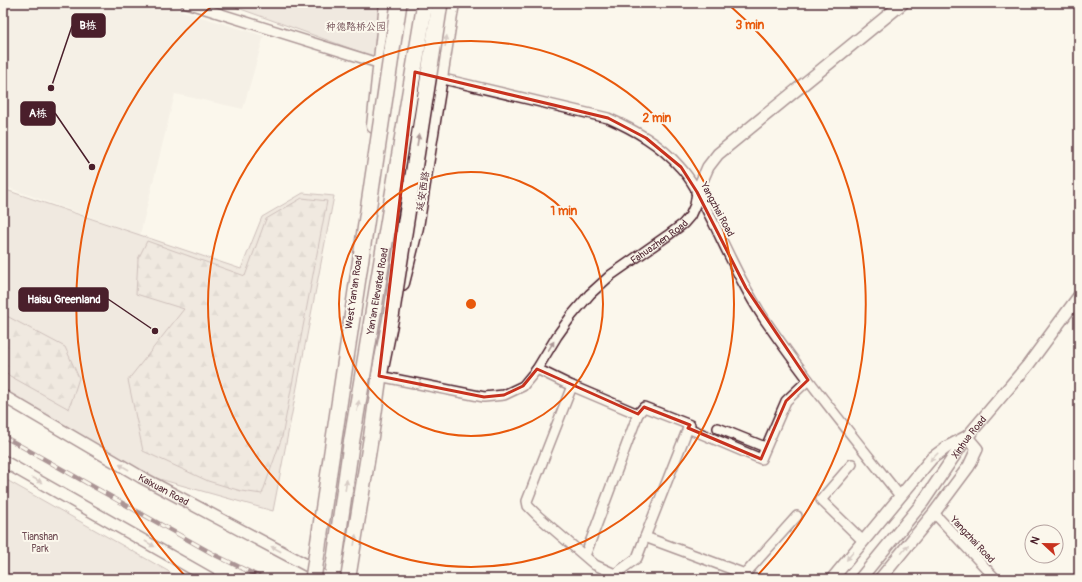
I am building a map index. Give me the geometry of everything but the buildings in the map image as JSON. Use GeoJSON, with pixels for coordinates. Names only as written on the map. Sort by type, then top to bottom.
{"type":"FeatureCollection","features":[{"type":"Feature","properties":{"kind":"highway","name":"Yan'an Elevated Road"},"geometry":{"type":"LineString","coordinates":[[310,575],[399,3]]}},
{"type":"Feature","properties":{"kind":"highway","name":"Yan'an Elevated Road"},"geometry":{"type":"LineString","coordinates":[[332,579],[351,445],[425,3]]}},
{"type":"Feature","properties":{"kind":"highway"},"geometry":{"type":"LineString","coordinates":[[379,376],[391,317],[440,3]]}},
{"type":"Feature","properties":{"kind":"main road","name":"West Yan'an Road"},"geometry":{"type":"LineString","coordinates":[[310,575],[334,431],[360,242],[387,3]]}},
{"type":"Feature","properties":{"kind":"main road"},"geometry":{"type":"LineString","coordinates":[[348,579],[371,437],[415,72],[425,3]]}},
{"type":"Feature","properties":{"kind":"main road","name":"延安西路"},"geometry":{"type":"LineString","coordinates":[[379,376],[416,227],[452,3]]}},
{"type":"Feature","properties":{"kind":"main road"},"geometry":{"type":"LineString","coordinates":[[334,431],[371,437]]}},
{"type":"Feature","properties":{"kind":"street"},"geometry":{"type":"LineString","coordinates":[[186,3],[381,64]]}},
{"type":"Feature","properties":{"kind":"street","name":"Fahuazhen Road"},"geometry":{"type":"LineString","coordinates":[[379,376],[484,397],[504,395],[523,386],[537,369],[568,320],[590,294],[611,275],[667,236],[683,224],[690,216],[695,205],[697,192],[708,167],[718,154],[903,3]]}},
{"type":"Feature","properties":{"kind":"street","name":"Yangzhai Road"},"geometry":{"type":"LineString","coordinates":[[415,72],[608,118],[629,127],[662,149],[680,167],[697,192],[746,288],[765,319],[808,380],[900,496]]}},
{"type":"Feature","properties":{"kind":"street","name":"Xinhua Road"},"geometry":{"type":"LineString","coordinates":[[860,579],[923,502],[967,437],[1028,365],[1079,296]]}},
{"type":"Feature","properties":{"kind":"street"},"geometry":{"type":"LineString","coordinates":[[537,369],[572,386],[638,414]]}},
{"type":"Feature","properties":{"kind":"street"},"geometry":{"type":"LineString","coordinates":[[688,428],[761,459],[786,401],[808,380]]}},
{"type":"Feature","properties":{"kind":"street"},"geometry":{"type":"LineString","coordinates":[[572,386],[527,500],[528,506],[595,565],[615,574],[637,558],[690,425],[644,407],[638,414],[585,556]]}},
{"type":"Feature","properties":{"kind":"street","name":"Kaixuan Road"},"geometry":{"type":"LineString","coordinates":[[3,396],[310,575],[326,579]]}},
{"type":"Feature","properties":{"kind":"street"},"geometry":{"type":"LineString","coordinates":[[718,428],[765,447]]}},
{"type":"Feature","properties":{"kind":"street"},"geometry":{"type":"LineString","coordinates":[[832,579],[932,458],[939,451],[967,437],[977,449],[974,456],[934,513],[880,579]]}},
{"type":"Feature","properties":{"kind":"street"},"geometry":{"type":"LineString","coordinates":[[3,460],[211,579]]}},
{"type":"Feature","properties":{"kind":"street"},"geometry":{"type":"LineString","coordinates":[[852,464],[821,500],[863,541]]}},
{"type":"Feature","properties":{"kind":"street","name":"Yangzhai Road"},"geometry":{"type":"LineString","coordinates":[[934,513],[996,579]]}},
{"type":"Feature","properties":{"kind":"street"},"geometry":{"type":"LineString","coordinates":[[645,537],[744,577],[797,516]]}},
{"type":"Feature","properties":{"kind":"highlighted area"},"geometry":{"type":"Polygon","coordinates":[[[415,72],[608,118],[646,138],[681,167],[697,192],[746,288],[808,380],[786,401],[761,459],[688,428],[690,425],[644,407],[638,414],[537,369],[523,386],[504,395],[484,397],[379,376],[415,72]]]}},
{"type":"Feature","properties":{"kind":"shaded area"},"geometry":{"type":"Polygon","coordinates":[[[3,3],[156,3],[264,36],[243,109],[175,94],[140,235],[3,186],[3,3]]]}},
{"type":"Feature","properties":{"kind":"green space","name":"种德路桥公园"},"geometry":{"type":"Polygon","coordinates":[[[224,3],[368,3],[381,7],[377,58],[224,3]]]}},
{"type":"Feature","properties":{"kind":"green space"},"geometry":{"type":"Polygon","coordinates":[[[3,189],[241,269],[262,217],[303,193],[334,196],[273,511],[145,475],[3,393],[3,189]]]}},
{"type":"Feature","properties":{"kind":"green space"},"geometry":{"type":"Polygon","coordinates":[[[302,198],[327,201],[282,437],[262,494],[241,491],[208,481],[143,451],[128,380],[184,309],[136,294],[138,259],[147,241],[245,276],[266,219],[302,198]]]}},
{"type":"Feature","properties":{"kind":"green space"},"geometry":{"type":"Polygon","coordinates":[[[3,314],[65,347],[79,378],[69,409],[3,372],[3,314]]]}},
{"type":"Feature","properties":{"kind":"green space","name":"Tianshan Park"},"geometry":{"type":"Polygon","coordinates":[[[3,478],[182,579],[3,579],[3,478]]]}},
{"type":"Feature","properties":{"kind":"railway"},"geometry":{"type":"LineString","coordinates":[[3,436],[215,555],[264,579]]}},
{"type":"Feature","properties":{"kind":"place","name":"B栋"},"geometry":{"type":"Point","coordinates":[51,88]}},
{"type":"Feature","properties":{"kind":"place","name":"A栋"},"geometry":{"type":"Point","coordinates":[92,167]}},
{"type":"Feature","properties":{"kind":"place","name":"Haisu Greenland"},"geometry":{"type":"Point","coordinates":[155,331]}}]}
